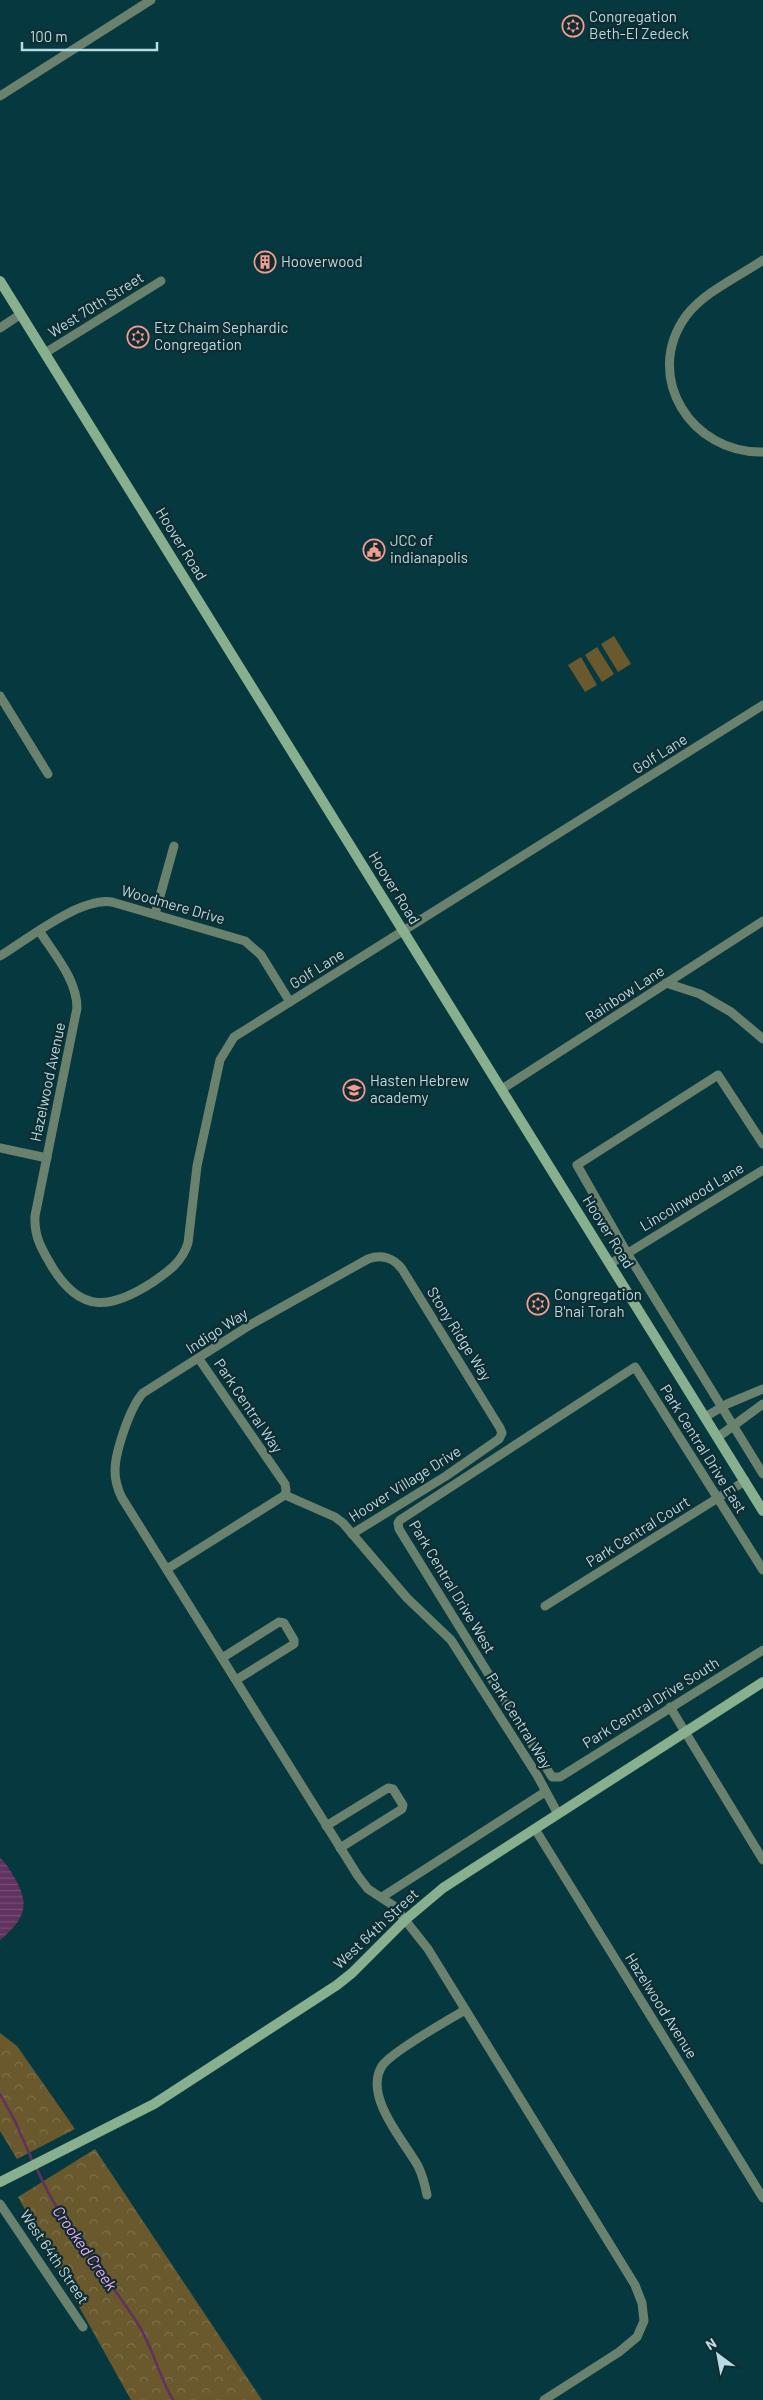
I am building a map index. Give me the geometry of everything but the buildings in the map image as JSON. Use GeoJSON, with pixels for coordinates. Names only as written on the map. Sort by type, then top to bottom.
{"type":"FeatureCollection","features":[{"type":"Feature","properties":{"kind":"street"},"geometry":{"type":"LineString","coordinates":[[0,96],[151,0]]}},
{"type":"Feature","properties":{"kind":"street"},"geometry":{"type":"LineString","coordinates":[[763,260],[704,298],[686,317],[677,331],[671,352],[670,365],[675,395],[687,418],[712,440],[731,448],[763,452]]}},
{"type":"Feature","properties":{"kind":"street","name":"Hoover Road"},"geometry":{"type":"LineString","coordinates":[[0,281],[763,1511]]}},
{"type":"Feature","properties":{"kind":"street","name":"West 70th Street"},"geometry":{"type":"LineString","coordinates":[[45,353],[161,281]]}},
{"type":"Feature","properties":{"kind":"street"},"geometry":{"type":"LineString","coordinates":[[0,328],[21,314]]}},
{"type":"Feature","properties":{"kind":"street"},"geometry":{"type":"LineString","coordinates":[[0,696],[48,774]]}},
{"type":"Feature","properties":{"kind":"street","name":"Golf Lane"},"geometry":{"type":"LineString","coordinates":[[40,1246],[63,1284],[76,1295],[92,1302],[110,1303],[131,1296],[173,1268],[183,1255],[188,1243],[197,1166],[224,1052],[241,1032],[763,705]]}},
{"type":"Feature","properties":{"kind":"street"},"geometry":{"type":"LineString","coordinates":[[155,914],[174,846]]}},
{"type":"Feature","properties":{"kind":"street","name":"Woodmere Drive"},"geometry":{"type":"LineString","coordinates":[[0,956],[80,907],[97,902],[112,902],[235,937],[251,945],[261,955],[290,1002]]}},
{"type":"Feature","properties":{"kind":"street","name":"Rainbow Lane"},"geometry":{"type":"LineString","coordinates":[[502,1089],[763,921]]}},
{"type":"Feature","properties":{"kind":"street","name":"Hazelwood Avenue"},"geometry":{"type":"LineString","coordinates":[[40,932],[71,980],[77,1004],[35,1216],[35,1231],[40,1246]]}},
{"type":"Feature","properties":{"kind":"street"},"geometry":{"type":"LineString","coordinates":[[666,984],[700,994],[731,1012],[763,1039]]}},
{"type":"Feature","properties":{"kind":"street","name":"Hoover Road"},"geometry":{"type":"LineString","coordinates":[[763,1144],[718,1074],[577,1165],[627,1253],[763,1474]]}},
{"type":"Feature","properties":{"kind":"street"},"geometry":{"type":"LineString","coordinates":[[0,1148],[47,1158]]}},
{"type":"Feature","properties":{"kind":"street","name":"Lincolnwood Lane"},"geometry":{"type":"LineString","coordinates":[[610,1264],[763,1170]]}},
{"type":"Feature","properties":{"kind":"street","name":"Indigo Way"},"geometry":{"type":"LineString","coordinates":[[167,1570],[120,1494],[114,1473],[116,1456],[132,1409],[139,1397],[147,1390],[199,1359],[250,1325],[368,1258],[383,1256]]}},
{"type":"Feature","properties":{"kind":"street","name":"Stony Ridge Way"},"geometry":{"type":"LineString","coordinates":[[383,1256],[396,1262],[402,1270],[502,1434]]}},
{"type":"Feature","properties":{"kind":"street","name":"Park Central Way"},"geometry":{"type":"LineString","coordinates":[[199,1359],[285,1484],[285,1495]]}},
{"type":"Feature","properties":{"kind":"street","name":"Park Central Drive East"},"geometry":{"type":"LineString","coordinates":[[635,1368],[763,1570]]}},
{"type":"Feature","properties":{"kind":"street","name":"Park Central Drive West"},"geometry":{"type":"LineString","coordinates":[[554,1778],[549,1774],[399,1529],[398,1523],[635,1368]]}},
{"type":"Feature","properties":{"kind":"street"},"geometry":{"type":"LineString","coordinates":[[705,1417],[722,1407],[763,1389]]}},
{"type":"Feature","properties":{"kind":"street"},"geometry":{"type":"LineString","coordinates":[[718,1438],[763,1404]]}},
{"type":"Feature","properties":{"kind":"street","name":"Hoover Village Drive"},"geometry":{"type":"LineString","coordinates":[[285,1495],[335,1517],[352,1534],[446,1476],[499,1439],[502,1434]]}},
{"type":"Feature","properties":{"kind":"street","name":"Park Central Court"},"geometry":{"type":"LineString","coordinates":[[545,1606],[744,1481]]}},
{"type":"Feature","properties":{"kind":"street"},"geometry":{"type":"LineString","coordinates":[[285,1495],[167,1570],[362,1882],[394,1906],[428,1949],[635,2285],[642,2302],[644,2321],[637,2338],[619,2352],[544,2400]]}},
{"type":"Feature","properties":{"kind":"street","name":"Park Central Way"},"geometry":{"type":"LineString","coordinates":[[352,1534],[407,1598],[451,1640],[537,1775],[558,1814]]}},
{"type":"Feature","properties":{"kind":"street"},"geometry":{"type":"LineString","coordinates":[[222,1658],[279,1622],[284,1623],[294,1640],[294,1644],[236,1680]]}},
{"type":"Feature","properties":{"kind":"street","name":"Park Central Drive South"},"geometry":{"type":"LineString","coordinates":[[554,1778],[560,1777],[763,1650]]}},
{"type":"Feature","properties":{"kind":"street","name":"West 64th Street"},"geometry":{"type":"LineString","coordinates":[[0,2182],[154,2104],[337,1985],[352,1974],[405,1920],[443,1888],[763,1682]]}},
{"type":"Feature","properties":{"kind":"street"},"geometry":{"type":"LineString","coordinates":[[670,1707],[763,1860]]}},
{"type":"Feature","properties":{"kind":"street"},"geometry":{"type":"LineString","coordinates":[[326,1826],[388,1788],[393,1789],[403,1807],[402,1810],[340,1848]]}},
{"type":"Feature","properties":{"kind":"street"},"geometry":{"type":"LineString","coordinates":[[382,1897],[545,1792]]}},
{"type":"Feature","properties":{"kind":"street","name":"Hazelwood Avenue"},"geometry":{"type":"LineString","coordinates":[[535,1829],[763,2198]]}},
{"type":"Feature","properties":{"kind":"street"},"geometry":{"type":"LineString","coordinates":[[427,2196],[418,2167],[384,2110],[378,2096],[378,2079],[382,2065],[396,2053],[465,2010]]}},
{"type":"Feature","properties":{"kind":"street","name":"West 64th Street"},"geometry":{"type":"LineString","coordinates":[[0,2204],[83,2327]]}},
{"type":"Feature","properties":{"kind":"green space"},"geometry":{"type":"Polygon","coordinates":[[[614,636],[631,664],[618,672],[601,644],[614,636]]]}},
{"type":"Feature","properties":{"kind":"green space"},"geometry":{"type":"Polygon","coordinates":[[[597,647],[614,674],[602,682],[585,655],[597,647]]]}},
{"type":"Feature","properties":{"kind":"green space"},"geometry":{"type":"Polygon","coordinates":[[[581,657],[597,685],[585,692],[568,665],[581,657]]]}},
{"type":"Feature","properties":{"kind":"green space"},"geometry":{"type":"Polygon","coordinates":[[[0,2033],[17,2046],[75,2129],[17,2159],[0,2131],[0,2033]]]}},
{"type":"Feature","properties":{"kind":"green space"},"geometry":{"type":"Polygon","coordinates":[[[95,2149],[262,2400],[131,2400],[18,2197],[95,2149]]]}},
{"type":"Feature","properties":{"kind":"shaded area"},"geometry":{"type":"Polygon","coordinates":[[[0,1858],[8,1867],[19,1887],[24,1904],[20,1918],[0,1940],[0,1858]]]}},
{"type":"Feature","properties":{"kind":"waterway","name":"Crooked Creek"},"geometry":{"type":"LineString","coordinates":[[0,2094],[15,2121],[33,2162]]}},
{"type":"Feature","properties":{"kind":"waterway","name":"Crooked Creek"},"geometry":{"type":"LineString","coordinates":[[36,2167],[46,2189],[70,2229],[138,2324],[173,2400]]}},
{"type":"Feature","properties":{"kind":"place","name":"Congregation Beth-El Zedeck"},"geometry":{"type":"Point","coordinates":[573,26]}},
{"type":"Feature","properties":{"kind":"place","name":"Hooverwood"},"geometry":{"type":"Point","coordinates":[265,262]}},
{"type":"Feature","properties":{"kind":"place","name":"Etz Chaim Sephardic Congregation"},"geometry":{"type":"Point","coordinates":[138,337]}},
{"type":"Feature","properties":{"kind":"place","name":"JCC of indianapolis"},"geometry":{"type":"Point","coordinates":[374,550]}},
{"type":"Feature","properties":{"kind":"place","name":"Hasten Hebrew academy"},"geometry":{"type":"Point","coordinates":[354,1090]}},
{"type":"Feature","properties":{"kind":"place","name":"Congregation B'nai Torah"},"geometry":{"type":"Point","coordinates":[538,1304]}}]}
